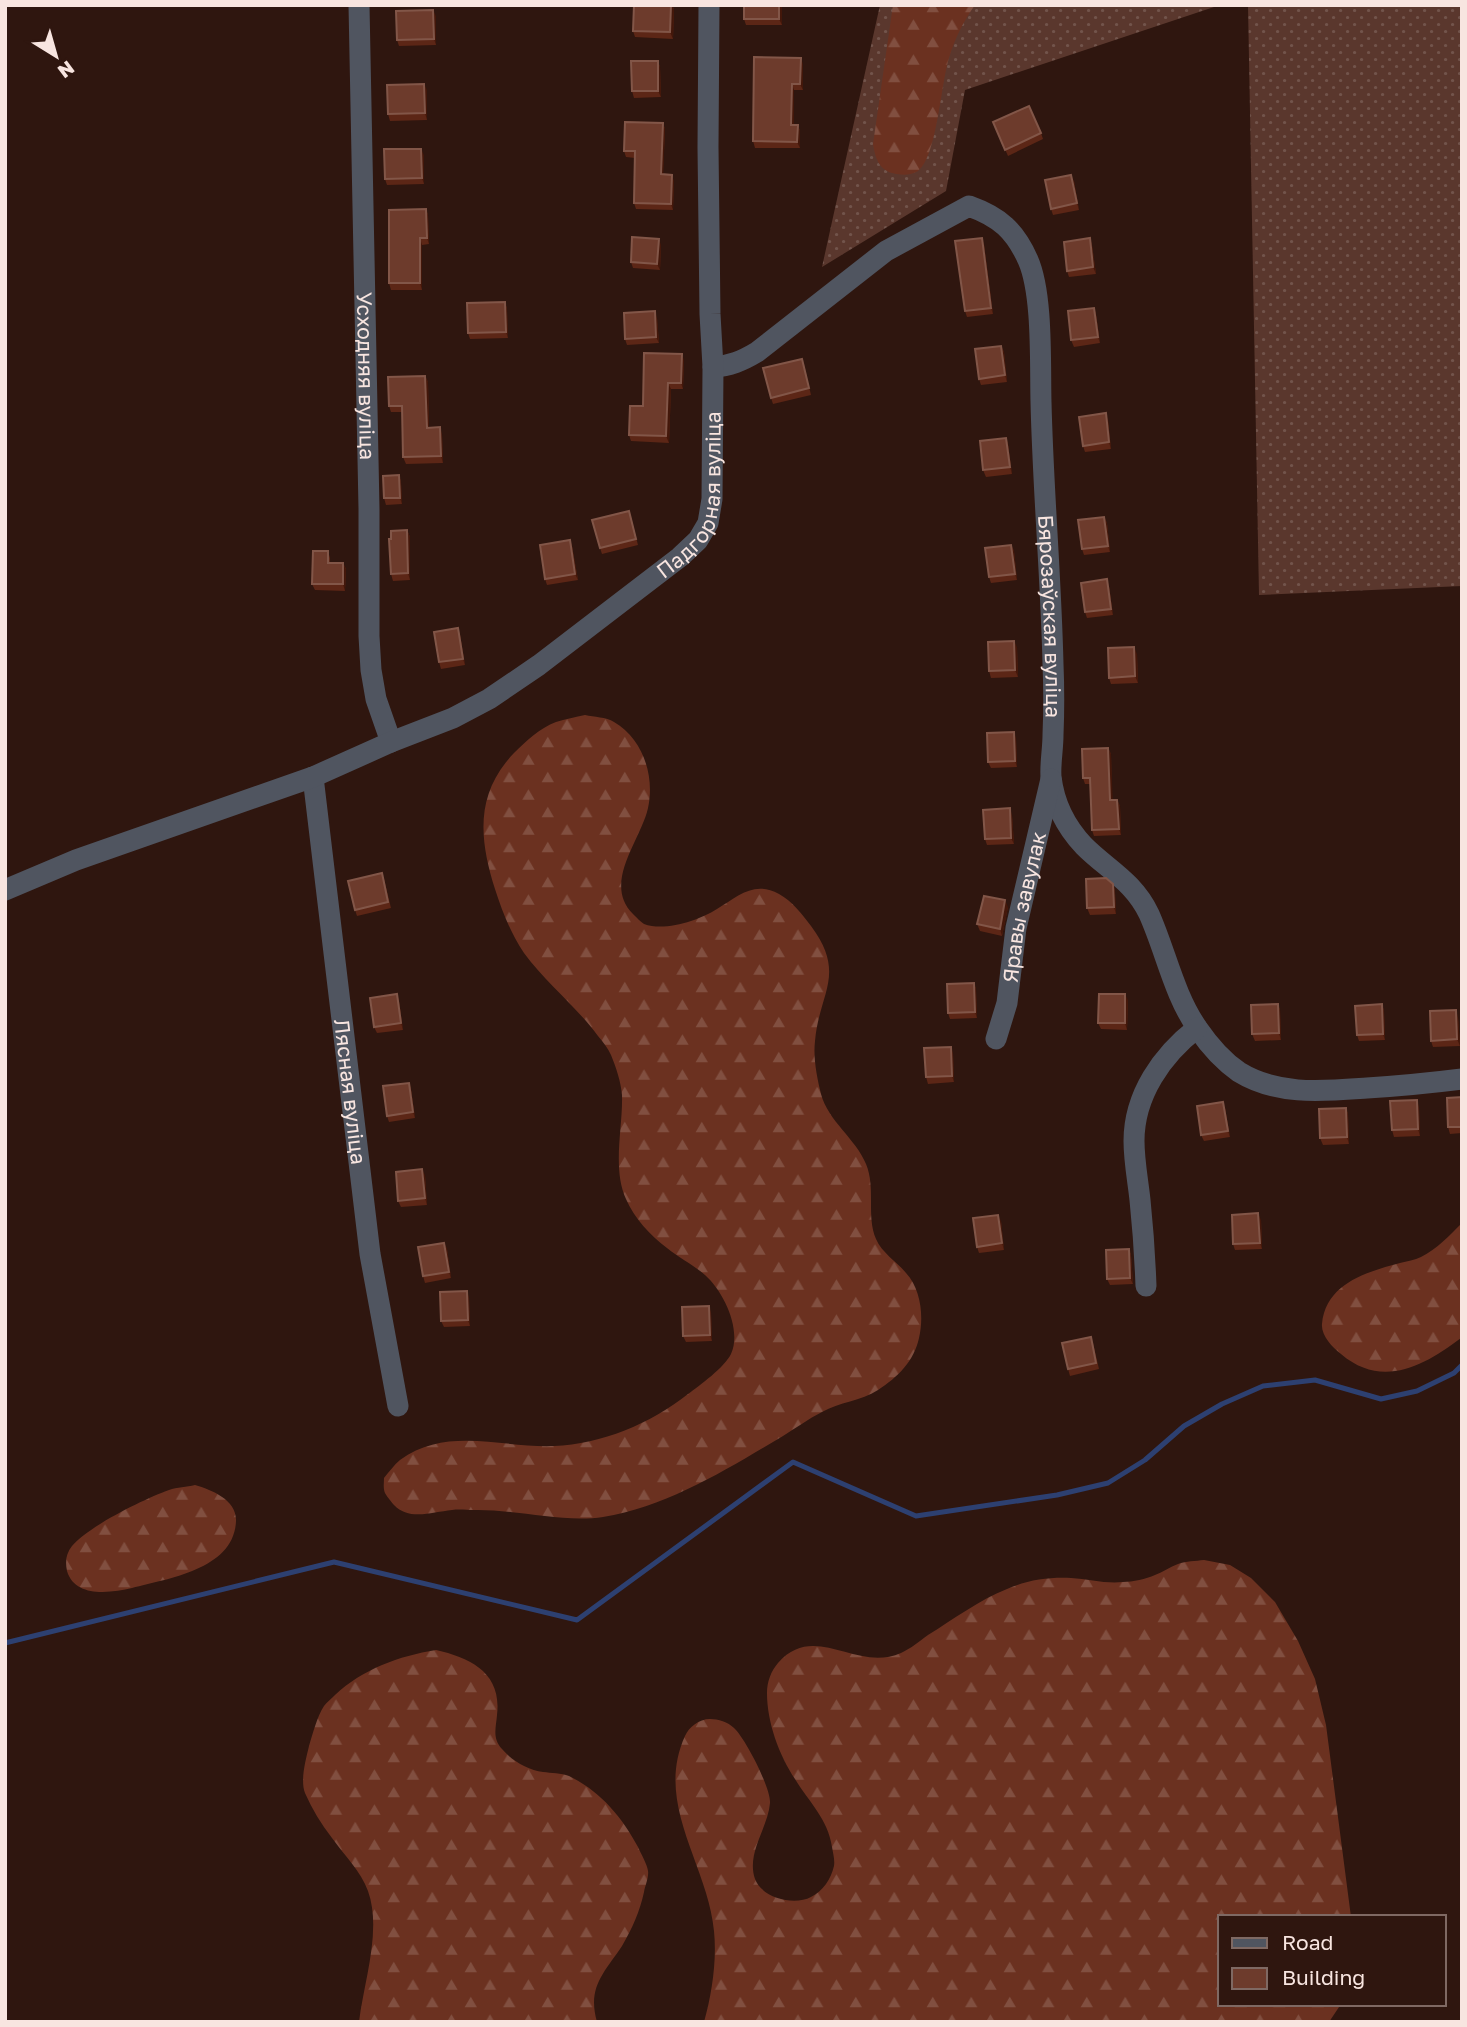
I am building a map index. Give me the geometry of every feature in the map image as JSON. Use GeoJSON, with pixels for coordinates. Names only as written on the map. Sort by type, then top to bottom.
{"type":"FeatureCollection","features":[{"type":"Feature","properties":{"kind":"street","name":"Усходняя вуліца"},"geometry":{"type":"LineString","coordinates":[[359,5],[369,495],[369,636],[376,699],[391,742]]}},
{"type":"Feature","properties":{"kind":"street","name":"Падгорная вуліца"},"geometry":{"type":"LineString","coordinates":[[5,890],[76,860],[313,777],[453,718],[489,699],[539,665],[680,557],[698,540],[708,523],[712,499],[709,5]]}},
{"type":"Feature","properties":{"kind":"street","name":"Бярозаўская вуліца"},"geometry":{"type":"LineString","coordinates":[[713,367],[727,366],[757,352],[886,251],[969,206],[988,213],[1006,225],[1018,240],[1030,263],[1038,319],[1055,705],[1051,777],[1061,813],[1071,831],[1086,847],[1137,894],[1149,913],[1180,997],[1197,1028],[1225,1060],[1241,1073],[1286,1089],[1310,1092],[1462,1079]]}},
{"type":"Feature","properties":{"kind":"street","name":"Лясная вуліца"},"geometry":{"type":"LineString","coordinates":[[313,777],[370,1254],[398,1406]]}},
{"type":"Feature","properties":{"kind":"street","name":"Яравы завулак"},"geometry":{"type":"LineString","coordinates":[[996,1039],[1007,1003],[1016,928],[1051,777]]}},
{"type":"Feature","properties":{"kind":"street"},"geometry":{"type":"LineString","coordinates":[[1146,1286],[1143,1226],[1133,1143],[1135,1123],[1149,1084],[1163,1061],[1197,1028]]}},
{"type":"Feature","properties":{"kind":"shaded area"},"geometry":{"type":"Polygon","coordinates":[[[880,5],[1220,5],[965,90],[946,191],[822,267],[880,5]]]}},
{"type":"Feature","properties":{"kind":"shaded area"},"geometry":{"type":"Polygon","coordinates":[[[1248,5],[1462,5],[1462,586],[1259,595],[1248,5]]]}},
{"type":"Feature","properties":{"kind":"green space"},"geometry":{"type":"Polygon","coordinates":[[[893,5],[975,5],[960,30],[949,58],[930,151],[918,171],[902,175],[887,171],[880,165],[873,144],[893,5]]]}},
{"type":"Feature","properties":{"kind":"green space"},"geometry":{"type":"Polygon","coordinates":[[[585,715],[607,719],[624,729],[639,748],[648,771],[648,808],[622,875],[624,902],[637,918],[652,926],[682,924],[710,913],[746,892],[754,889],[770,890],[800,912],[822,943],[829,971],[817,1024],[815,1048],[821,1094],[830,1113],[856,1146],[866,1164],[873,1230],[882,1249],[906,1273],[915,1287],[921,1312],[919,1338],[904,1368],[878,1390],[829,1409],[697,1485],[651,1504],[627,1512],[588,1518],[490,1510],[407,1513],[394,1505],[386,1494],[384,1478],[400,1460],[418,1450],[455,1441],[554,1446],[607,1437],[642,1423],[699,1386],[728,1359],[734,1344],[733,1323],[719,1291],[701,1271],[655,1238],[629,1206],[620,1174],[621,1090],[611,1055],[589,1025],[524,953],[504,914],[490,870],[484,817],[492,784],[501,769],[519,748],[544,728],[585,715]]]}},
{"type":"Feature","properties":{"kind":"green space"},"geometry":{"type":"Polygon","coordinates":[[[1462,1223],[1461,1338],[1418,1365],[1387,1372],[1356,1365],[1334,1348],[1325,1336],[1322,1324],[1331,1298],[1340,1289],[1362,1275],[1421,1257],[1438,1246],[1462,1223]]]}},
{"type":"Feature","properties":{"kind":"green space"},"geometry":{"type":"Polygon","coordinates":[[[195,1485],[222,1497],[235,1514],[233,1537],[212,1561],[181,1575],[114,1591],[85,1590],[71,1580],[66,1564],[68,1552],[80,1538],[146,1500],[172,1489],[195,1485]]]}},
{"type":"Feature","properties":{"kind":"green space"},"geometry":{"type":"Polygon","coordinates":[[[1204,1560],[1230,1565],[1251,1578],[1275,1602],[1298,1641],[1315,1679],[1326,1725],[1351,1915],[1218,1915],[1218,2006],[1340,2006],[1329,2022],[704,2022],[713,1977],[714,1931],[710,1906],[679,1810],[676,1786],[677,1761],[685,1736],[692,1727],[698,1722],[713,1719],[732,1726],[739,1733],[762,1775],[770,1803],[753,1860],[755,1879],[764,1891],[779,1899],[804,1900],[826,1884],[833,1871],[834,1859],[826,1828],[789,1770],[772,1727],[767,1689],[771,1673],[778,1663],[792,1651],[806,1647],[821,1647],[868,1657],[901,1653],[967,1610],[1030,1581],[1063,1578],[1131,1581],[1181,1563],[1204,1560]]]}},
{"type":"Feature","properties":{"kind":"green space"},"geometry":{"type":"Polygon","coordinates":[[[436,1650],[472,1663],[489,1678],[497,1700],[496,1737],[506,1753],[526,1767],[569,1776],[591,1789],[617,1815],[632,1836],[645,1862],[648,1876],[638,1913],[626,1940],[596,1990],[594,2010],[597,2022],[359,2022],[373,1939],[372,1906],[361,1877],[324,1827],[305,1793],[305,1763],[319,1715],[335,1695],[357,1678],[382,1665],[436,1650]]]}},
{"type":"Feature","properties":{"kind":"building"},"geometry":{"type":"Polygon","coordinates":[[[634,5],[671,5],[670,32],[633,31],[634,5]]]}},
{"type":"Feature","properties":{"kind":"building"},"geometry":{"type":"Polygon","coordinates":[[[744,5],[779,5],[779,19],[744,19],[744,5]]]}},
{"type":"Feature","properties":{"kind":"building"},"geometry":{"type":"Polygon","coordinates":[[[433,10],[434,39],[397,40],[396,11],[433,10]]]}},
{"type":"Feature","properties":{"kind":"building"},"geometry":{"type":"Polygon","coordinates":[[[754,57],[801,58],[800,84],[792,84],[791,125],[798,125],[797,142],[753,141],[754,57]]]}},
{"type":"Feature","properties":{"kind":"building"},"geometry":{"type":"Polygon","coordinates":[[[631,61],[658,61],[658,91],[632,91],[631,61]]]}},
{"type":"Feature","properties":{"kind":"building"},"geometry":{"type":"Polygon","coordinates":[[[424,84],[425,113],[388,114],[387,85],[424,84]]]}},
{"type":"Feature","properties":{"kind":"building"},"geometry":{"type":"Polygon","coordinates":[[[1029,106],[1041,133],[1005,150],[993,122],[1029,106]]]}},
{"type":"Feature","properties":{"kind":"building"},"geometry":{"type":"Polygon","coordinates":[[[625,122],[663,123],[661,174],[672,175],[671,204],[634,203],[635,151],[624,151],[625,122]]]}},
{"type":"Feature","properties":{"kind":"building"},"geometry":{"type":"Polygon","coordinates":[[[384,149],[421,149],[422,178],[385,179],[384,149]]]}},
{"type":"Feature","properties":{"kind":"building"},"geometry":{"type":"Polygon","coordinates":[[[1071,175],[1077,203],[1051,209],[1045,180],[1071,175]]]}},
{"type":"Feature","properties":{"kind":"building"},"geometry":{"type":"Polygon","coordinates":[[[426,209],[427,238],[420,238],[420,283],[389,283],[389,210],[426,209]]]}},
{"type":"Feature","properties":{"kind":"building"},"geometry":{"type":"Polygon","coordinates":[[[632,237],[659,239],[657,264],[631,262],[632,237]]]}},
{"type":"Feature","properties":{"kind":"building"},"geometry":{"type":"Polygon","coordinates":[[[982,238],[991,308],[965,311],[955,241],[982,238]]]}},
{"type":"Feature","properties":{"kind":"building"},"geometry":{"type":"Polygon","coordinates":[[[1090,238],[1093,267],[1067,271],[1064,242],[1090,238]]]}},
{"type":"Feature","properties":{"kind":"building"},"geometry":{"type":"Polygon","coordinates":[[[505,302],[506,332],[468,333],[467,303],[505,302]]]}},
{"type":"Feature","properties":{"kind":"building"},"geometry":{"type":"Polygon","coordinates":[[[1094,308],[1098,337],[1071,340],[1068,311],[1094,308]]]}},
{"type":"Feature","properties":{"kind":"building"},"geometry":{"type":"Polygon","coordinates":[[[655,311],[656,337],[625,339],[624,313],[655,311]]]}},
{"type":"Feature","properties":{"kind":"building"},"geometry":{"type":"Polygon","coordinates":[[[1001,346],[1005,375],[979,379],[975,349],[1001,346]]]}},
{"type":"Feature","properties":{"kind":"building"},"geometry":{"type":"Polygon","coordinates":[[[644,353],[682,354],[681,383],[668,383],[666,436],[629,435],[630,406],[643,406],[644,353]]]}},
{"type":"Feature","properties":{"kind":"building"},"geometry":{"type":"Polygon","coordinates":[[[802,359],[809,388],[771,398],[763,368],[802,359]]]}},
{"type":"Feature","properties":{"kind":"building"},"geometry":{"type":"Polygon","coordinates":[[[425,376],[427,428],[440,427],[441,456],[403,457],[402,406],[389,406],[388,377],[425,376]]]}},
{"type":"Feature","properties":{"kind":"building"},"geometry":{"type":"Polygon","coordinates":[[[1106,413],[1109,442],[1083,446],[1079,417],[1106,413]]]}},
{"type":"Feature","properties":{"kind":"building"},"geometry":{"type":"Polygon","coordinates":[[[1006,438],[1010,467],[983,470],[980,441],[1006,438]]]}},
{"type":"Feature","properties":{"kind":"building"},"geometry":{"type":"Polygon","coordinates":[[[399,475],[400,498],[384,498],[383,476],[399,475]]]}},
{"type":"Feature","properties":{"kind":"building"},"geometry":{"type":"Polygon","coordinates":[[[629,511],[636,539],[600,548],[592,520],[629,511]]]}},
{"type":"Feature","properties":{"kind":"building"},"geometry":{"type":"Polygon","coordinates":[[[1104,517],[1108,546],[1082,549],[1078,520],[1104,517]]]}},
{"type":"Feature","properties":{"kind":"building"},"geometry":{"type":"Polygon","coordinates":[[[407,530],[408,573],[391,574],[391,531],[407,530]]]}},
{"type":"Feature","properties":{"kind":"building"},"geometry":{"type":"Polygon","coordinates":[[[570,540],[575,574],[545,579],[540,545],[570,540]]]}},
{"type":"Feature","properties":{"kind":"building"},"geometry":{"type":"Polygon","coordinates":[[[1011,545],[1015,574],[989,577],[985,548],[1011,545]]]}},
{"type":"Feature","properties":{"kind":"building"},"geometry":{"type":"Polygon","coordinates":[[[313,551],[328,551],[328,563],[343,563],[343,584],[312,584],[313,551]]]}},
{"type":"Feature","properties":{"kind":"building"},"geometry":{"type":"Polygon","coordinates":[[[1107,579],[1111,609],[1085,612],[1081,583],[1107,579]]]}},
{"type":"Feature","properties":{"kind":"building"},"geometry":{"type":"Polygon","coordinates":[[[458,628],[463,659],[439,662],[434,632],[458,628]]]}},
{"type":"Feature","properties":{"kind":"building"},"geometry":{"type":"Polygon","coordinates":[[[1014,641],[1015,670],[989,671],[988,642],[1014,641]]]}},
{"type":"Feature","properties":{"kind":"building"},"geometry":{"type":"Polygon","coordinates":[[[1134,647],[1135,676],[1109,678],[1108,648],[1134,647]]]}},
{"type":"Feature","properties":{"kind":"building"},"geometry":{"type":"Polygon","coordinates":[[[1014,732],[1015,761],[988,762],[987,733],[1014,732]]]}},
{"type":"Feature","properties":{"kind":"building"},"geometry":{"type":"Polygon","coordinates":[[[1108,748],[1110,800],[1117,800],[1119,829],[1092,830],[1090,778],[1083,778],[1082,749],[1108,748]]]}},
{"type":"Feature","properties":{"kind":"building"},"geometry":{"type":"Polygon","coordinates":[[[1010,808],[1011,838],[985,839],[983,810],[1010,808]]]}},
{"type":"Feature","properties":{"kind":"building"},"geometry":{"type":"Polygon","coordinates":[[[382,873],[388,902],[355,910],[348,881],[382,873]]]}},
{"type":"Feature","properties":{"kind":"building"},"geometry":{"type":"Polygon","coordinates":[[[1106,878],[1113,884],[1114,907],[1087,908],[1086,879],[1106,878]]]}},
{"type":"Feature","properties":{"kind":"building"},"geometry":{"type":"Polygon","coordinates":[[[984,896],[1005,900],[1000,929],[977,924],[984,896]]]}},
{"type":"Feature","properties":{"kind":"building"},"geometry":{"type":"Polygon","coordinates":[[[974,983],[975,1012],[948,1013],[947,984],[974,983]]]}},
{"type":"Feature","properties":{"kind":"building"},"geometry":{"type":"Polygon","coordinates":[[[397,994],[401,1023],[374,1027],[370,998],[397,994]]]}},
{"type":"Feature","properties":{"kind":"building"},"geometry":{"type":"Polygon","coordinates":[[[1099,994],[1125,994],[1125,1023],[1098,1023],[1099,994]]]}},
{"type":"Feature","properties":{"kind":"building"},"geometry":{"type":"Polygon","coordinates":[[[1278,1004],[1279,1033],[1252,1034],[1251,1005],[1278,1004]]]}},
{"type":"Feature","properties":{"kind":"building"},"geometry":{"type":"Polygon","coordinates":[[[1382,1004],[1383,1034],[1357,1035],[1355,1006],[1382,1004]]]}},
{"type":"Feature","properties":{"kind":"building"},"geometry":{"type":"Polygon","coordinates":[[[1456,1010],[1457,1039],[1431,1041],[1430,1011],[1456,1010]]]}},
{"type":"Feature","properties":{"kind":"building"},"geometry":{"type":"Polygon","coordinates":[[[951,1047],[952,1076],[926,1077],[924,1048],[951,1047]]]}},
{"type":"Feature","properties":{"kind":"building"},"geometry":{"type":"Polygon","coordinates":[[[409,1083],[413,1112],[387,1116],[383,1086],[409,1083]]]}},
{"type":"Feature","properties":{"kind":"building"},"geometry":{"type":"Polygon","coordinates":[[[1462,1097],[1462,1127],[1448,1127],[1447,1098],[1462,1097]]]}},
{"type":"Feature","properties":{"kind":"building"},"geometry":{"type":"Polygon","coordinates":[[[1417,1100],[1418,1129],[1392,1130],[1390,1101],[1417,1100]]]}},
{"type":"Feature","properties":{"kind":"building"},"geometry":{"type":"Polygon","coordinates":[[[1223,1102],[1228,1131],[1201,1135],[1197,1106],[1223,1102]]]}},
{"type":"Feature","properties":{"kind":"building"},"geometry":{"type":"Polygon","coordinates":[[[1346,1108],[1347,1137],[1320,1138],[1319,1109],[1346,1108]]]}},
{"type":"Feature","properties":{"kind":"building"},"geometry":{"type":"Polygon","coordinates":[[[422,1169],[425,1198],[398,1201],[396,1172],[422,1169]]]}},
{"type":"Feature","properties":{"kind":"building"},"geometry":{"type":"Polygon","coordinates":[[[1258,1213],[1260,1243],[1233,1244],[1232,1215],[1258,1213]]]}},
{"type":"Feature","properties":{"kind":"building"},"geometry":{"type":"Polygon","coordinates":[[[998,1215],[1002,1243],[977,1247],[973,1218],[998,1215]]]}},
{"type":"Feature","properties":{"kind":"building"},"geometry":{"type":"Polygon","coordinates":[[[444,1243],[449,1272],[423,1276],[418,1247],[444,1243]]]}},
{"type":"Feature","properties":{"kind":"building"},"geometry":{"type":"Polygon","coordinates":[[[1129,1249],[1130,1278],[1107,1279],[1106,1250],[1129,1249]]]}},
{"type":"Feature","properties":{"kind":"building"},"geometry":{"type":"Polygon","coordinates":[[[467,1291],[468,1320],[441,1321],[440,1292],[467,1291]]]}},
{"type":"Feature","properties":{"kind":"building"},"geometry":{"type":"Polygon","coordinates":[[[709,1306],[710,1335],[683,1336],[682,1307],[709,1306]]]}},
{"type":"Feature","properties":{"kind":"building"},"geometry":{"type":"Polygon","coordinates":[[[1091,1337],[1096,1363],[1068,1369],[1062,1343],[1091,1337]]]}},
{"type":"Feature","properties":{"kind":"waterway"},"geometry":{"type":"LineString","coordinates":[[5,1643],[334,1562],[577,1620],[793,1462],[916,1516],[1057,1495],[1108,1483],[1145,1460],[1184,1426],[1222,1404],[1263,1386],[1315,1380],[1381,1399],[1417,1391],[1454,1373],[1462,1365]]}}]}
